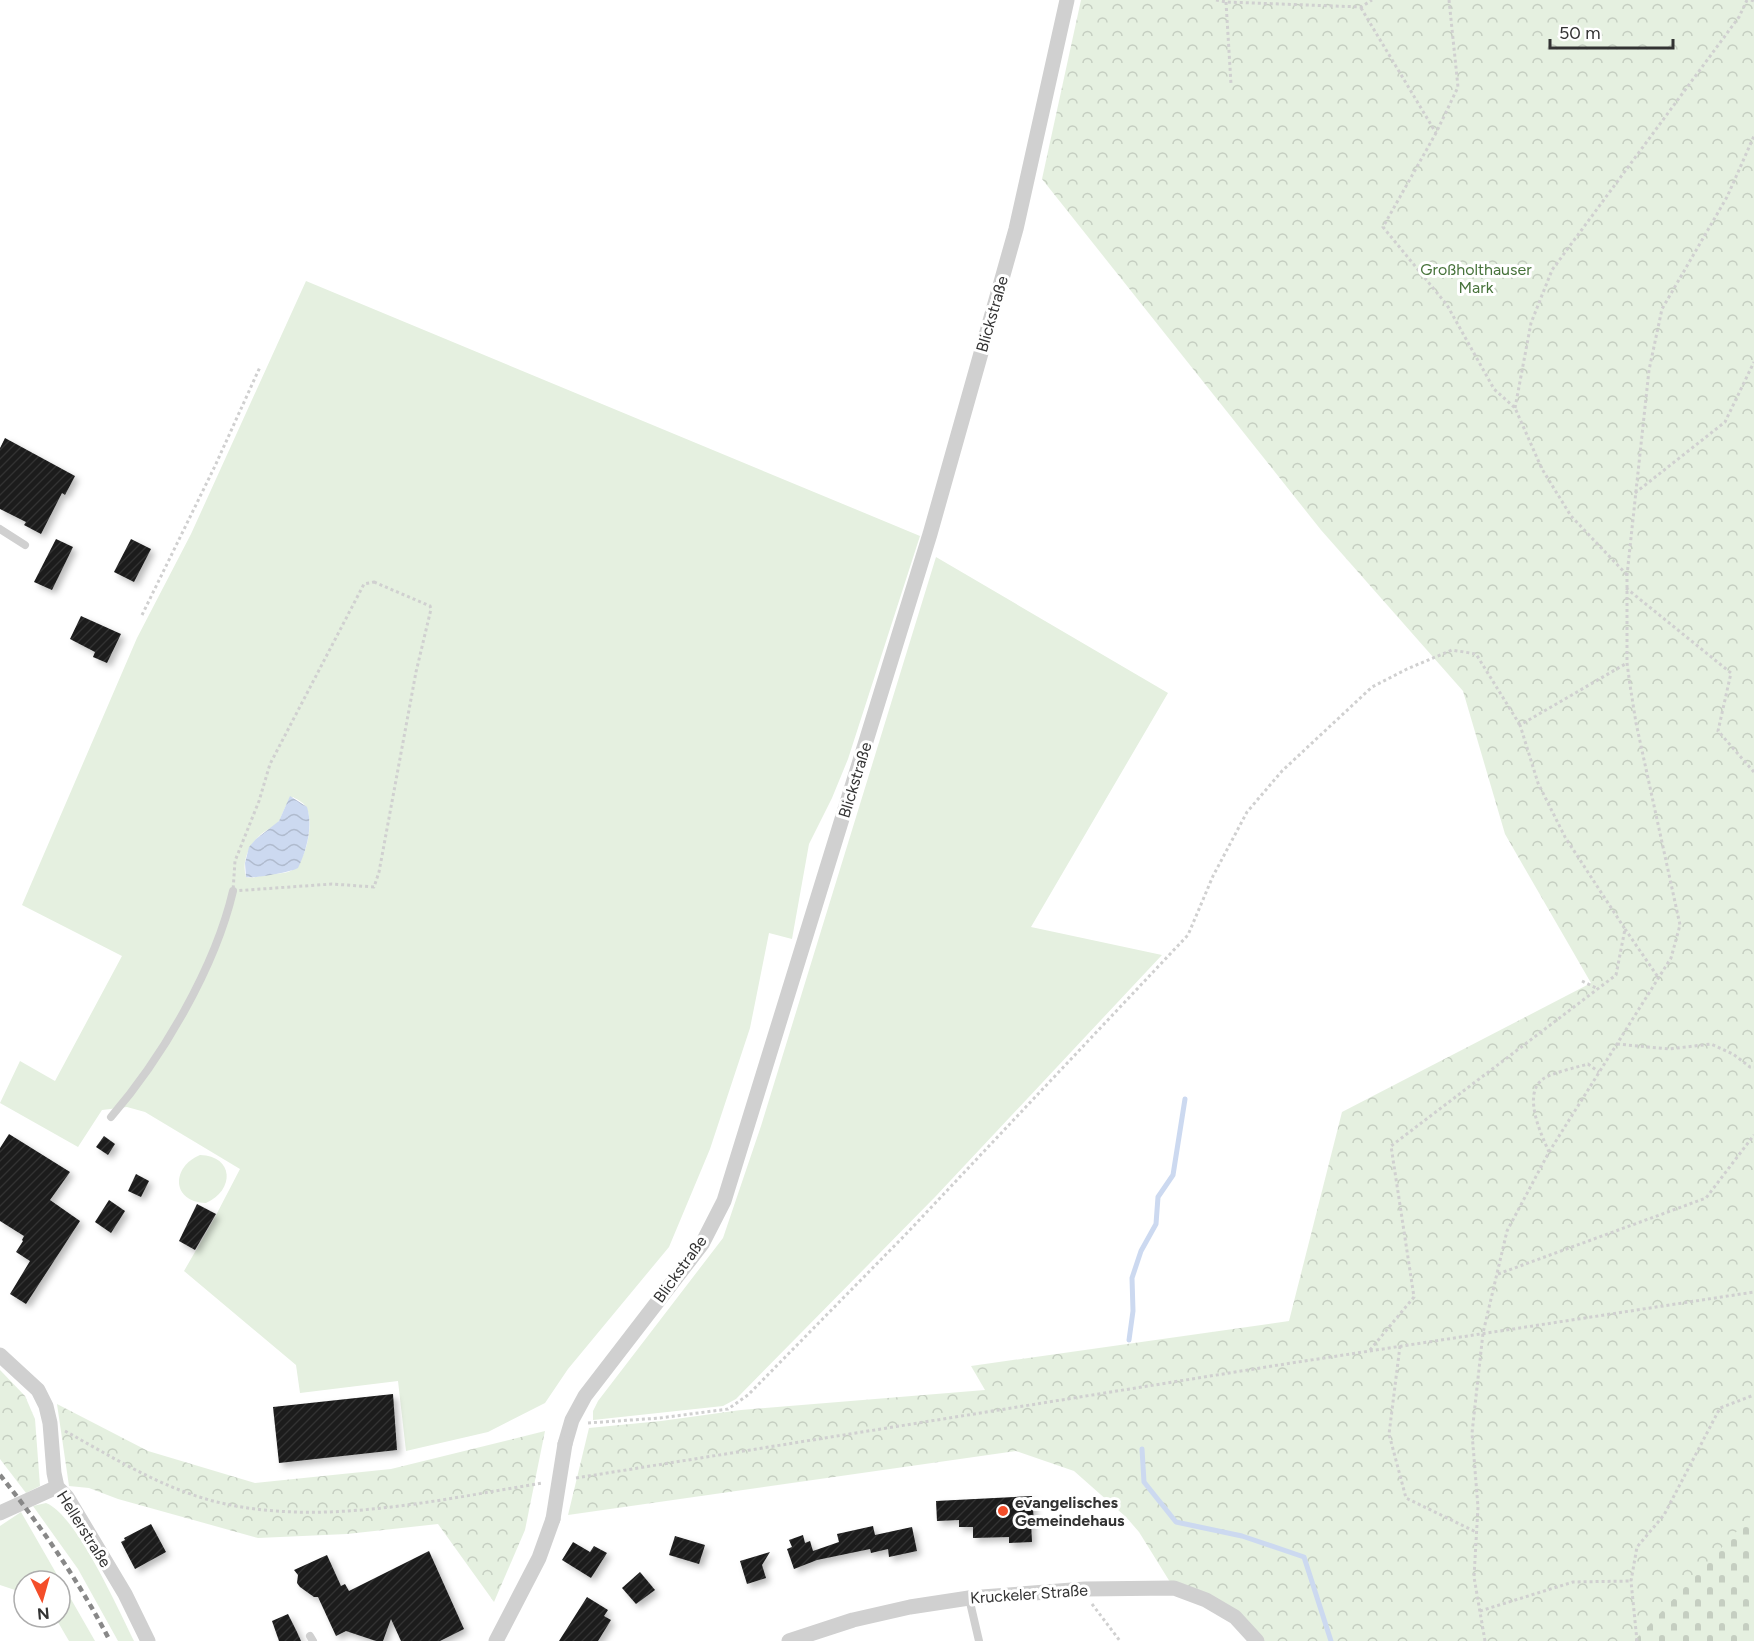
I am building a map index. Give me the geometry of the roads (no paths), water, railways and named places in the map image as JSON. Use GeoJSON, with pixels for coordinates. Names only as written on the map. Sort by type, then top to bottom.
{"type":"FeatureCollection","features":[{"type":"Feature","properties":{"kind":"street","name":"Blickstraße"},"geometry":{"type":"LineString","coordinates":[[496,1641],[539,1558],[553,1519],[572,1420],[596,1380],[702,1244],[724,1201],[930,534],[1016,229],[1067,0]]}},
{"type":"Feature","properties":{"kind":"street","name":"Hellerstraße"},"geometry":{"type":"LineString","coordinates":[[0,1355],[38,1390],[46,1406],[50,1423],[57,1487],[67,1497],[125,1594],[148,1641]]}},
{"type":"Feature","properties":{"kind":"street"},"geometry":{"type":"LineString","coordinates":[[0,1513],[57,1487]]}},
{"type":"Feature","properties":{"kind":"street","name":"Kruckeler Straße"},"geometry":{"type":"LineString","coordinates":[[789,1641],[853,1620],[910,1607],[969,1598],[1084,1589],[1174,1588],[1206,1600],[1236,1617],[1257,1641]]}},
{"type":"Feature","properties":{"kind":"lane"},"geometry":{"type":"LineString","coordinates":[[0,529],[25,545]]}},
{"type":"Feature","properties":{"kind":"lane"},"geometry":{"type":"LineString","coordinates":[[111,1117],[129,1096],[182,1013],[207,965],[228,913],[233,891]]}},
{"type":"Feature","properties":{"kind":"lane"},"geometry":{"type":"LineString","coordinates":[[969,1598],[979,1641]]}},
{"type":"Feature","properties":{"kind":"water"},"geometry":{"type":"Polygon","coordinates":[[[290,796],[307,807],[309,814],[308,838],[298,868],[272,875],[246,877],[245,863],[249,847],[279,821],[290,796]]]}},
{"type":"Feature","properties":{"kind":"waterway"},"geometry":{"type":"LineString","coordinates":[[1129,1340],[1133,1311],[1132,1278],[1141,1251],[1156,1224],[1158,1197],[1173,1175],[1185,1099]]}},
{"type":"Feature","properties":{"kind":"waterway"},"geometry":{"type":"LineString","coordinates":[[1142,1449],[1144,1482],[1176,1522],[1242,1536],[1304,1557],[1331,1641]]}},
{"type":"Feature","properties":{"kind":"railway"},"geometry":{"type":"LineString","coordinates":[[0,1475],[59,1555],[110,1641]]}},
{"type":"Feature","properties":{"kind":"place","name":"evangelisches Gemeindehaus"},"geometry":{"type":"Point","coordinates":[1003,1511]}},
{"type":"Feature","properties":{"kind":"park label","name":"Großholthauser Mark"},"geometry":{"type":"Point","coordinates":[1476,278]}}]}
